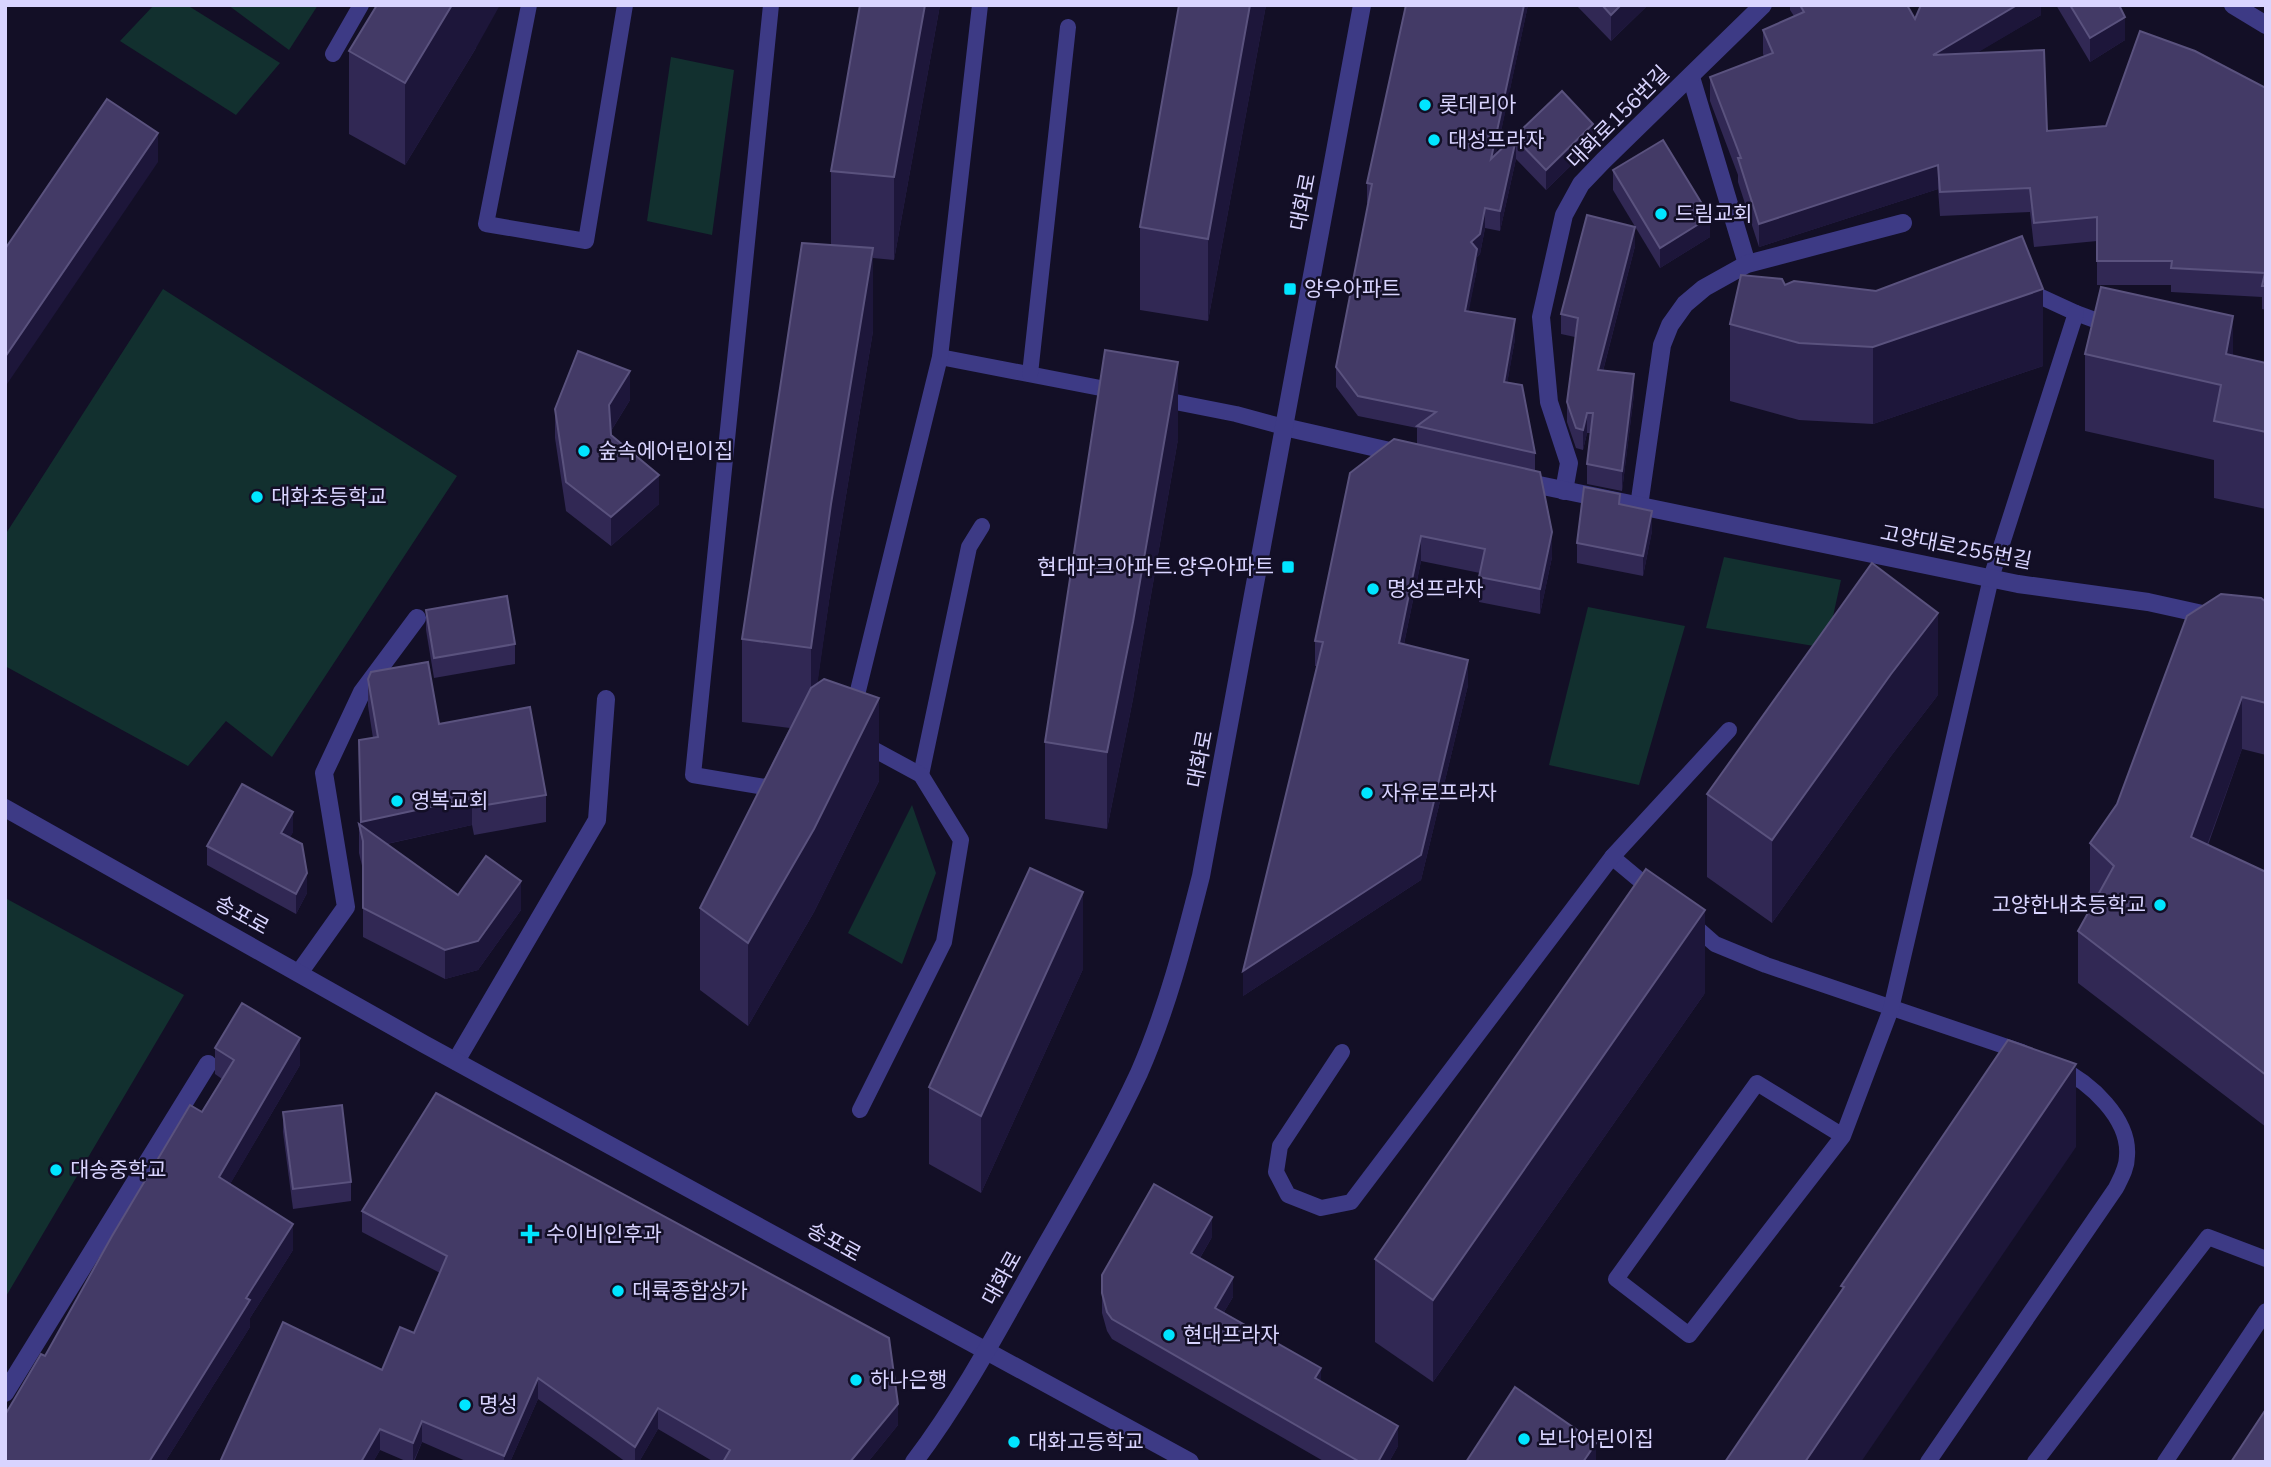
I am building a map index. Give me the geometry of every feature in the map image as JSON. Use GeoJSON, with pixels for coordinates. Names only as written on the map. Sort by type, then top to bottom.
{"type":"FeatureCollection","features":[{"type":"Feature","properties":{"kind":"street","name":"대화로"},"geometry":{"type":"LineString","coordinates":[[914,1462],[940,1427],[986,1351],[1109,1132],[1139,1072],[1166,1004],[1200,876],[1362,5]]}},
{"type":"Feature","properties":{"kind":"street","name":"대화로156번길"},"geometry":{"type":"LineString","coordinates":[[1564,491],[1569,463],[1549,401],[1541,317],[1564,215],[1581,184],[1602,161],[1763,5]]}},
{"type":"Feature","properties":{"kind":"street"},"geometry":{"type":"LineString","coordinates":[[2234,5],[2266,25]]}},
{"type":"Feature","properties":{"kind":"street"},"geometry":{"type":"LineString","coordinates":[[1691,77],[1747,264]]}},
{"type":"Feature","properties":{"kind":"street"},"geometry":{"type":"LineString","coordinates":[[1639,506],[1662,345],[1670,325],[1685,304],[1704,288],[1747,264],[1903,223]]}},
{"type":"Feature","properties":{"kind":"street"},"geometry":{"type":"LineString","coordinates":[[1284,427],[1416,457]]}},
{"type":"Feature","properties":{"kind":"street","name":"고양대로255번길"},"geometry":{"type":"LineString","coordinates":[[1497,475],[2018,584],[2148,602],[2233,620]]}},
{"type":"Feature","properties":{"kind":"street"},"geometry":{"type":"LineString","coordinates":[[299,973],[346,907],[324,773],[362,692],[417,618]]}},
{"type":"Feature","properties":{"kind":"street"},"geometry":{"type":"LineString","coordinates":[[456,1061],[597,820],[606,699]]}},
{"type":"Feature","properties":{"kind":"street","name":"송포로"},"geometry":{"type":"LineString","coordinates":[[5,808],[456,1061],[1190,1462]]}},
{"type":"Feature","properties":{"kind":"street"},"geometry":{"type":"LineString","coordinates":[[5,1393],[208,1064]]}},
{"type":"Feature","properties":{"kind":"lane"},"geometry":{"type":"LineString","coordinates":[[332,54],[360,5]]}},
{"type":"Feature","properties":{"kind":"lane"},"geometry":{"type":"LineString","coordinates":[[529,5],[486,224],[586,241],[625,5]]}},
{"type":"Feature","properties":{"kind":"lane"},"geometry":{"type":"LineString","coordinates":[[771,5],[693,775],[765,788],[788,772]]}},
{"type":"Feature","properties":{"kind":"lane"},"geometry":{"type":"LineString","coordinates":[[860,1110],[944,942],[961,840],[921,775],[848,728],[940,356],[980,5]]}},
{"type":"Feature","properties":{"kind":"lane"},"geometry":{"type":"LineString","coordinates":[[1030,374],[1068,27]]}},
{"type":"Feature","properties":{"kind":"lane"},"geometry":{"type":"LineString","coordinates":[[2008,282],[2076,313],[2128,332]]}},
{"type":"Feature","properties":{"kind":"lane"},"geometry":{"type":"LineString","coordinates":[[1843,1136],[1757,1083],[1616,1279],[1689,1335],[1843,1136],[1891,1009],[1992,578],[2076,313]]}},
{"type":"Feature","properties":{"kind":"lane"},"geometry":{"type":"LineString","coordinates":[[940,356],[1236,414],[1284,427]]}},
{"type":"Feature","properties":{"kind":"lane"},"geometry":{"type":"LineString","coordinates":[[921,775],[969,547],[982,526]]}},
{"type":"Feature","properties":{"kind":"lane"},"geometry":{"type":"LineString","coordinates":[[1342,1052],[1280,1146],[1276,1172],[1289,1195],[1321,1208],[1351,1202],[1612,857],[1729,730]]}},
{"type":"Feature","properties":{"kind":"lane"},"geometry":{"type":"LineString","coordinates":[[1612,857],[1715,944],[1766,965],[2042,1060],[2089,1085],[2111,1111],[2126,1140],[2127,1157],[2116,1188],[1928,1462]]}},
{"type":"Feature","properties":{"kind":"lane"},"geometry":{"type":"LineString","coordinates":[[2035,1462],[2208,1237],[2266,1259]]}},
{"type":"Feature","properties":{"kind":"lane"},"geometry":{"type":"LineString","coordinates":[[2165,1462],[2266,1311]]}},
{"type":"Feature","properties":{"kind":"green space"},"geometry":{"type":"Polygon","coordinates":[[[154,5],[187,5],[280,63],[236,115],[120,41],[154,5]]]}},
{"type":"Feature","properties":{"kind":"green space"},"geometry":{"type":"Polygon","coordinates":[[[228,5],[318,5],[289,50],[228,5]]]}},
{"type":"Feature","properties":{"kind":"green space"},"geometry":{"type":"Polygon","coordinates":[[[671,57],[734,70],[712,235],[647,221],[671,57]]]}},
{"type":"Feature","properties":{"kind":"green space"},"geometry":{"type":"Polygon","coordinates":[[[163,289],[457,476],[272,757],[226,721],[188,766],[5,666],[5,535],[163,289]]]}},
{"type":"Feature","properties":{"kind":"green space"},"geometry":{"type":"Polygon","coordinates":[[[1724,557],[1841,580],[1826,648],[1706,628],[1724,557]]]}},
{"type":"Feature","properties":{"kind":"green space"},"geometry":{"type":"Polygon","coordinates":[[[1588,607],[1685,626],[1639,785],[1549,765],[1588,607]]]}},
{"type":"Feature","properties":{"kind":"green space"},"geometry":{"type":"Polygon","coordinates":[[[912,805],[936,873],[902,964],[848,933],[912,805]]]}},
{"type":"Feature","properties":{"kind":"green space","name":"대송중학교"},"geometry":{"type":"Polygon","coordinates":[[[7,899],[184,995],[5,1298],[5,902],[7,899]]]}},
{"type":"Feature","properties":{"kind":"building"},"geometry":{"type":"Polygon","coordinates":[[[377,5],[452,5],[405,83],[349,51],[377,5]]]}},
{"type":"Feature","properties":{"kind":"building"},"geometry":{"type":"Polygon","coordinates":[[[860,5],[925,5],[894,177],[831,171],[860,5]]]}},
{"type":"Feature","properties":{"kind":"building"},"geometry":{"type":"Polygon","coordinates":[[[1179,5],[1250,5],[1208,239],[1140,227],[1179,5]]]}},
{"type":"Feature","properties":{"kind":"building"},"geometry":{"type":"Polygon","coordinates":[[[1406,5],[1524,5],[1491,159],[1562,91],[1593,124],[1546,170],[1516,139],[1500,211],[1485,208],[1480,234],[1471,242],[1477,249],[1465,311],[1515,319],[1504,382],[1522,385],[1535,453],[1417,426],[1436,412],[1358,396],[1336,367],[1372,184],[1367,183],[1406,5]]]}},
{"type":"Feature","properties":{"kind":"building"},"geometry":{"type":"Polygon","coordinates":[[[1602,5],[1621,5],[1611,15],[1602,5]]]}},
{"type":"Feature","properties":{"kind":"building"},"geometry":{"type":"Polygon","coordinates":[[[1800,5],[1907,5],[1915,19],[1921,5],[2017,5],[1933,55],[2044,50],[2047,131],[2106,126],[2140,31],[2195,51],[2266,88],[2266,286],[2262,286],[2265,273],[2171,268],[2172,261],[2097,261],[2097,217],[2034,223],[2030,188],[1940,192],[1938,165],[1759,224],[1738,158],[1741,158],[1710,77],[1773,53],[1763,30],[1804,12],[1800,5]]]}},
{"type":"Feature","properties":{"kind":"building"},"geometry":{"type":"Polygon","coordinates":[[[2070,5],[2119,5],[2125,17],[2090,38],[2070,5]]]}},
{"type":"Feature","properties":{"kind":"building"},"geometry":{"type":"Polygon","coordinates":[[[107,99],[158,133],[5,357],[5,249],[107,99]]]}},
{"type":"Feature","properties":{"kind":"building","name":"드림교회"},"geometry":{"type":"Polygon","coordinates":[[[1663,140],[1710,217],[1660,248],[1613,170],[1663,140]]]}},
{"type":"Feature","properties":{"kind":"building"},"geometry":{"type":"Polygon","coordinates":[[[1587,215],[1635,227],[1598,370],[1634,374],[1622,471],[1587,464],[1593,413],[1587,413],[1583,430],[1576,428],[1567,402],[1578,318],[1561,314],[1587,215]]]}},
{"type":"Feature","properties":{"kind":"building"},"geometry":{"type":"Polygon","coordinates":[[[2022,236],[2043,289],[1873,347],[1799,343],[1730,324],[1741,275],[1782,279],[1785,285],[1794,281],[1876,291],[2022,236]]]}},
{"type":"Feature","properties":{"kind":"building"},"geometry":{"type":"Polygon","coordinates":[[[802,243],[873,248],[831,504],[811,648],[742,639],[802,243]]]}},
{"type":"Feature","properties":{"kind":"building"},"geometry":{"type":"Polygon","coordinates":[[[2101,287],[2233,316],[2226,354],[2266,363],[2266,432],[2214,421],[2221,385],[2085,354],[2101,287]]]}},
{"type":"Feature","properties":{"kind":"building"},"geometry":{"type":"Polygon","coordinates":[[[1105,350],[1178,362],[1133,622],[1107,752],[1045,742],[1105,350]]]}},
{"type":"Feature","properties":{"kind":"building","name":"숲속에어린이집"},"geometry":{"type":"Polygon","coordinates":[[[578,351],[630,371],[609,405],[611,435],[659,475],[611,517],[566,482],[555,409],[578,351]]]}},
{"type":"Feature","properties":{"kind":"building"},"geometry":{"type":"Polygon","coordinates":[[[1394,439],[1540,472],[1552,532],[1540,589],[1479,577],[1485,549],[1421,536],[1399,643],[1468,660],[1421,855],[1243,971],[1323,642],[1315,641],[1350,473],[1394,439]]]}},
{"type":"Feature","properties":{"kind":"building"},"geometry":{"type":"Polygon","coordinates":[[[1584,487],[1620,494],[1619,504],[1652,511],[1643,556],[1577,543],[1584,487]]]}},
{"type":"Feature","properties":{"kind":"building"},"geometry":{"type":"Polygon","coordinates":[[[1872,563],[1938,613],[1772,840],[1707,794],[1872,563]]]}},
{"type":"Feature","properties":{"kind":"building","name":"고양한내초등학교"},"geometry":{"type":"Polygon","coordinates":[[[2221,594],[2261,598],[2266,602],[2266,703],[2242,697],[2191,837],[2266,872],[2266,1075],[2078,931],[2114,866],[2090,843],[2117,804],[2187,616],[2221,594]]]}},
{"type":"Feature","properties":{"kind":"building"},"geometry":{"type":"Polygon","coordinates":[[[507,596],[515,644],[434,658],[426,610],[507,596]]]}},
{"type":"Feature","properties":{"kind":"building"},"geometry":{"type":"Polygon","coordinates":[[[428,662],[439,724],[530,707],[546,795],[474,807],[472,798],[361,822],[359,740],[378,737],[368,679],[371,672],[428,662]]]}},
{"type":"Feature","properties":{"kind":"building"},"geometry":{"type":"Polygon","coordinates":[[[824,679],[879,698],[814,829],[748,943],[700,908],[811,688],[824,679]]]}},
{"type":"Feature","properties":{"kind":"building"},"geometry":{"type":"Polygon","coordinates":[[[242,784],[293,812],[281,833],[302,844],[307,873],[296,894],[207,846],[242,784]]]}},
{"type":"Feature","properties":{"kind":"building"},"geometry":{"type":"Polygon","coordinates":[[[359,824],[458,895],[486,856],[521,881],[478,941],[445,950],[363,908],[363,841],[359,824]]]}},
{"type":"Feature","properties":{"kind":"building"},"geometry":{"type":"Polygon","coordinates":[[[1030,868],[1083,892],[981,1116],[929,1087],[1030,868]]]}},
{"type":"Feature","properties":{"kind":"building"},"geometry":{"type":"Polygon","coordinates":[[[1646,869],[1705,910],[1433,1300],[1375,1259],[1646,869]]]}},
{"type":"Feature","properties":{"kind":"building"},"geometry":{"type":"Polygon","coordinates":[[[242,1003],[300,1038],[219,1177],[293,1224],[246,1298],[250,1300],[149,1462],[5,1462],[5,1415],[41,1354],[45,1356],[190,1105],[202,1112],[234,1060],[215,1048],[242,1003]]]}},
{"type":"Feature","properties":{"kind":"building"},"geometry":{"type":"Polygon","coordinates":[[[2008,1040],[2076,1064],[1805,1462],[1725,1462],[1844,1287],[1841,1286],[2008,1040]]]}},
{"type":"Feature","properties":{"kind":"building","name":"대륙종합상가"},"geometry":{"type":"Polygon","coordinates":[[[436,1093],[889,1338],[898,1404],[850,1462],[723,1462],[730,1450],[658,1408],[635,1447],[538,1378],[504,1456],[422,1421],[413,1443],[380,1429],[361,1462],[220,1462],[283,1322],[382,1370],[400,1327],[414,1333],[447,1256],[362,1211],[436,1093]]]}},
{"type":"Feature","properties":{"kind":"building"},"geometry":{"type":"Polygon","coordinates":[[[342,1105],[351,1182],[293,1189],[283,1112],[342,1105]]]}},
{"type":"Feature","properties":{"kind":"building","name":"현대프라자"},"geometry":{"type":"Polygon","coordinates":[[[1154,1184],[1212,1217],[1191,1253],[1233,1277],[1215,1308],[1321,1368],[1315,1378],[1398,1426],[1378,1462],[1360,1462],[1112,1319],[1107,1312],[1102,1293],[1102,1275],[1154,1184]]]}},
{"type":"Feature","properties":{"kind":"building"},"geometry":{"type":"Polygon","coordinates":[[[1515,1387],[1596,1443],[1583,1462],[1466,1462],[1515,1387]]]}},
{"type":"Feature","properties":{"kind":"building"},"geometry":{"type":"Polygon","coordinates":[[[2266,1409],[2266,1462],[2231,1462],[2266,1409]]]}},
{"type":"Feature","properties":{"kind":"place","name":"롯데리아"},"geometry":{"type":"Point","coordinates":[1425,105]}},
{"type":"Feature","properties":{"kind":"place","name":"대성프라자"},"geometry":{"type":"Point","coordinates":[1434,140]}},
{"type":"Feature","properties":{"kind":"place","name":"드림교회"},"geometry":{"type":"Point","coordinates":[1661,214]}},
{"type":"Feature","properties":{"kind":"place","name":"양우아파트"},"geometry":{"type":"Point","coordinates":[1290,289]}},
{"type":"Feature","properties":{"kind":"place","name":"숲속에어린이집"},"geometry":{"type":"Point","coordinates":[584,451]}},
{"type":"Feature","properties":{"kind":"place","name":"대화초등학교"},"geometry":{"type":"Point","coordinates":[257,497]}},
{"type":"Feature","properties":{"kind":"place","name":"현대파크아파트.양우아파트"},"geometry":{"type":"Point","coordinates":[1288,567]}},
{"type":"Feature","properties":{"kind":"place","name":"명성프라자"},"geometry":{"type":"Point","coordinates":[1373,589]}},
{"type":"Feature","properties":{"kind":"place","name":"자유로프라자"},"geometry":{"type":"Point","coordinates":[1367,793]}},
{"type":"Feature","properties":{"kind":"place","name":"영복교회"},"geometry":{"type":"Point","coordinates":[397,801]}},
{"type":"Feature","properties":{"kind":"place","name":"고양한내초등학교"},"geometry":{"type":"Point","coordinates":[2160,905]}},
{"type":"Feature","properties":{"kind":"place","name":"대송중학교"},"geometry":{"type":"Point","coordinates":[56,1170]}},
{"type":"Feature","properties":{"kind":"place","name":"수이비인후과"},"geometry":{"type":"Point","coordinates":[530,1234]}},
{"type":"Feature","properties":{"kind":"place","name":"대륙종합상가"},"geometry":{"type":"Point","coordinates":[618,1291]}},
{"type":"Feature","properties":{"kind":"place","name":"현대프라자"},"geometry":{"type":"Point","coordinates":[1169,1335]}},
{"type":"Feature","properties":{"kind":"place","name":"하나은행"},"geometry":{"type":"Point","coordinates":[856,1380]}},
{"type":"Feature","properties":{"kind":"place","name":"명성"},"geometry":{"type":"Point","coordinates":[465,1405]}},
{"type":"Feature","properties":{"kind":"place","name":"보나어린이집"},"geometry":{"type":"Point","coordinates":[1524,1439]}},
{"type":"Feature","properties":{"kind":"place","name":"대화고등학교"},"geometry":{"type":"Point","coordinates":[1014,1442]}}]}
